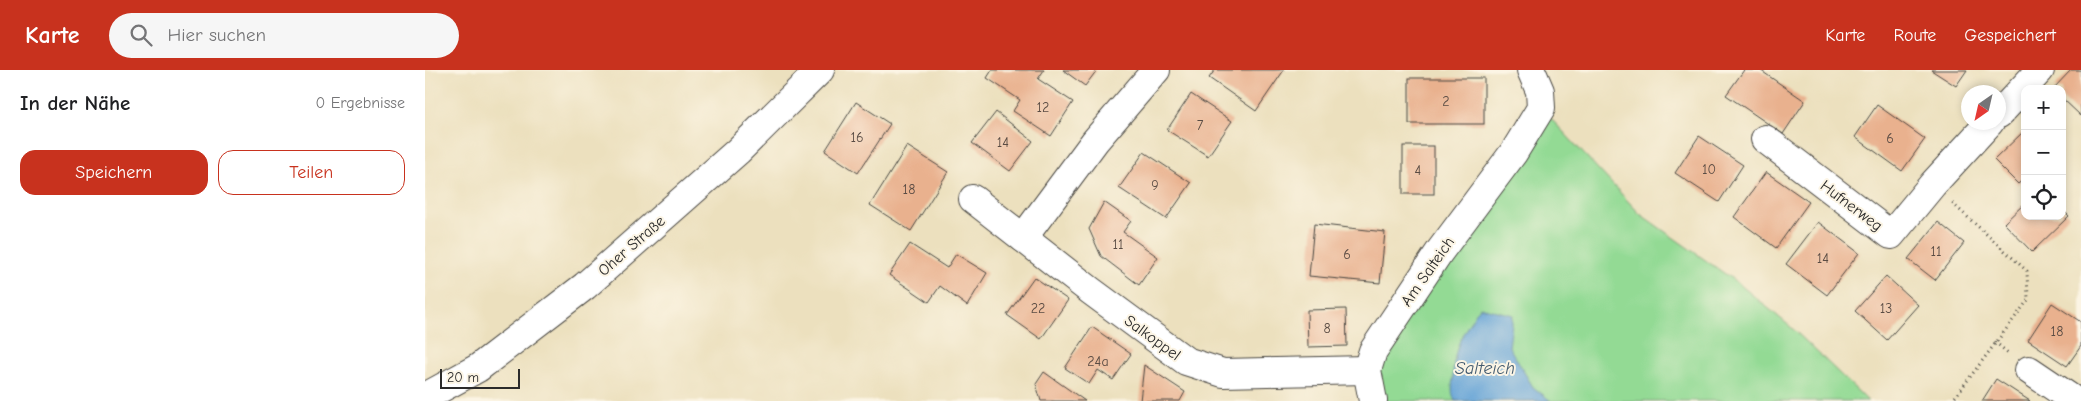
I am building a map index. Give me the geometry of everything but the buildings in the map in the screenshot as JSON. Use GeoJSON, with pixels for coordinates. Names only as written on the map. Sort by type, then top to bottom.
{"type":"FeatureCollection","features":[{"type":"Feature","properties":{"kind":"street","name":"Oher Straße"},"geometry":{"type":"LineString","coordinates":[[425,397],[478,368],[585,286],[739,151],[820,70]]}},
{"type":"Feature","properties":{"kind":"street"},"geometry":{"type":"LineString","coordinates":[[1023,238],[1095,141],[1156,70]]}},
{"type":"Feature","properties":{"kind":"street","name":"Am Salteich"},"geometry":{"type":"LineString","coordinates":[[1367,370],[1373,352],[1440,251],[1515,152],[1541,108],[1540,91],[1531,70]]}},
{"type":"Feature","properties":{"kind":"street"},"geometry":{"type":"LineString","coordinates":[[2006,106],[2040,70]]}},
{"type":"Feature","properties":{"kind":"street","name":"Hufnerweg"},"geometry":{"type":"LineString","coordinates":[[1765,139],[1891,235],[1933,184],[1983,130]]}},
{"type":"Feature","properties":{"kind":"street","name":"Salkoppel"},"geometry":{"type":"LineString","coordinates":[[973,199],[1186,361],[1223,372],[1367,370]]}},
{"type":"Feature","properties":{"kind":"street"},"geometry":{"type":"LineString","coordinates":[[1367,370],[1373,401]]}},
{"type":"Feature","properties":{"kind":"street"},"geometry":{"type":"LineString","coordinates":[[2029,370],[2075,401]]}},
{"type":"Feature","properties":{"kind":"path"},"geometry":{"type":"LineString","coordinates":[[1933,184],[2027,271],[2028,300],[1952,401]]}},
{"type":"Feature","properties":{"kind":"green space"},"geometry":{"type":"Polygon","coordinates":[[[1541,108],[1640,214],[1738,283],[1792,328],[1868,401],[1378,401],[1373,351],[1541,108]]]}},
{"type":"Feature","properties":{"kind":"water","name":"Salteich"},"geometry":{"type":"Polygon","coordinates":[[[1480,307],[1513,315],[1509,347],[1533,387],[1551,401],[1455,401],[1452,387],[1453,367],[1457,349],[1464,332],[1480,307]]]}}]}
